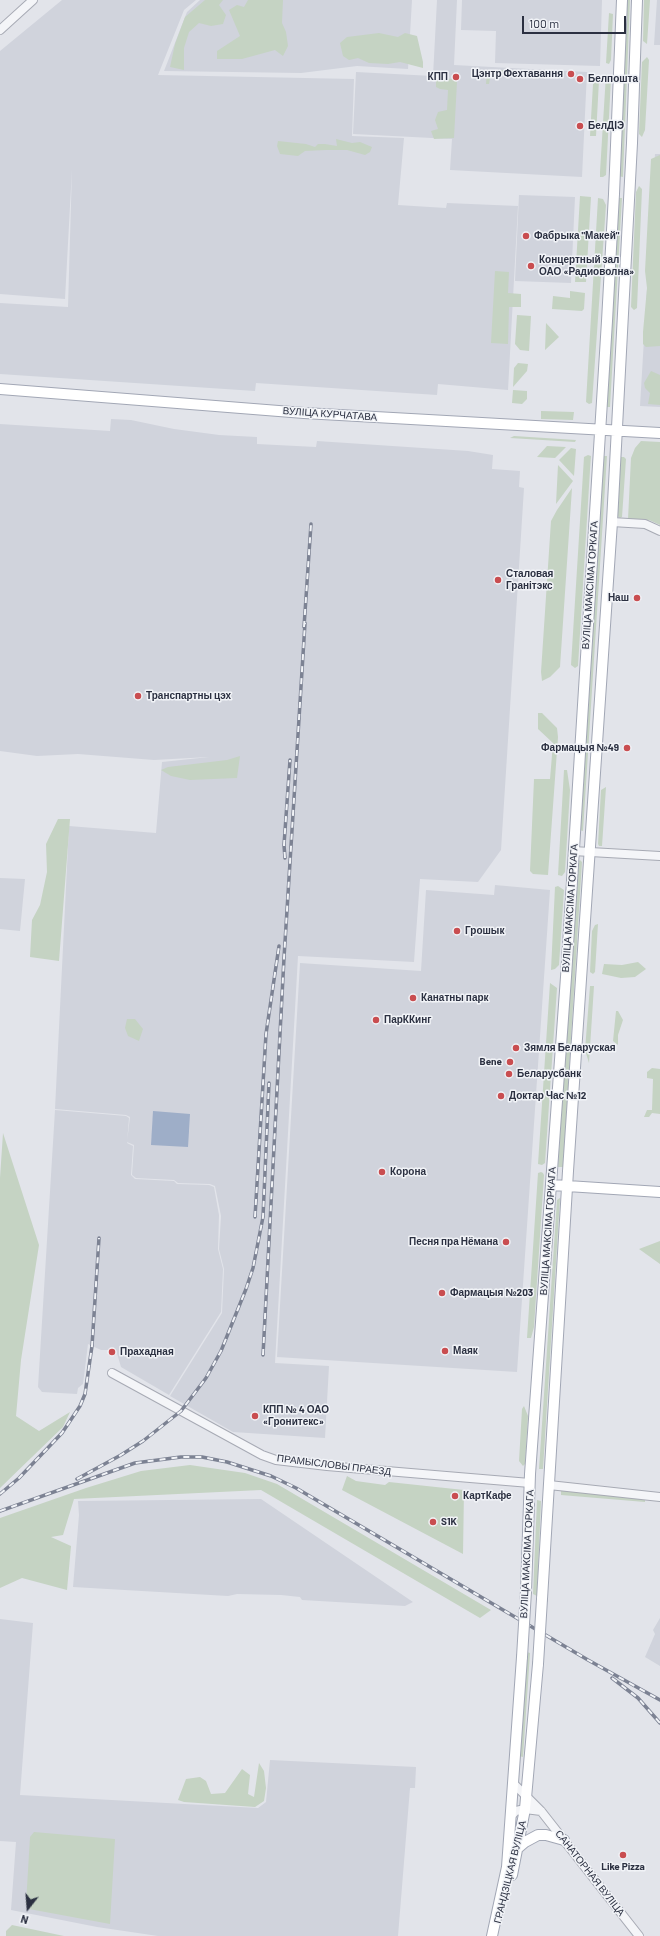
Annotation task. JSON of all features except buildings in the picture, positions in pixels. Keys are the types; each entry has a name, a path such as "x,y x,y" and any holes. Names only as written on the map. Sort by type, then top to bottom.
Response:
{"main road":[{"name":"ВУЛІЦА МАКСІМА ГОРКАГА","path":"511,1816 526,1591 530,1483 552,1185 600,430 614,194 622,0"},
{"name":"ВУЛІЦА МАКСІМА ГОРКАГА","path":"525,1809 538,1664 567,1186 612,522 638,0"},
{"path":"614,194 629,195"},
{"name":"ВУЛІЦА КУРЧАТАВА","path":"0,389 304,413 660,433"},
{"path":"552,1185 660,1192"},
{"path":"513,1783 527,1790"},
{"name":"ГРАНДЗІЦКАЯ ВУЛІЦА","path":"493,1936 502,1916 518,1848 525,1809"},
{"name":"ГРАНДЗІЦКАЯ ВУЛІЦА","path":"493,1936 507,1868 511,1816"},
{"path":"518,1848 525,1842 538,1835 546,1834 564,1840"}],"street":[{"path":"0,30 33,0"},
{"path":"612,522 646,524 660,531"},
{"path":"573,851 660,856"},
{"name":"ПРАМЫСЛОВЫ ПРАЕЗД","path":"112,1373 262,1455 276,1460 334,1467 530,1483"},
{"path":"549,1485 660,1496"},
{"name":"САНАТОРНАЯ ВУЛІЦА","path":"527,1790 541,1811 639,1936"},
{"path":"511,1816 516,1811 525,1809 541,1811"}],"shaded area":[{"path":"62,0 196,0 184,10 158,75 354,79 352,136 404,138 398,205 446,208 447,203 518,206 508,390 438,384 437,395 256,383 255,391 0,374 0,303 68,307 72,169 65,299 0,294 0,51"},
{"path":"200,0 412,0 408,69 357,66 301,73 164,71 187,12"},
{"path":"437,0 457,0 454,65 587,72 582,177 450,170 452,139 353,134 356,72 433,76"},
{"path":"462,0 602,0 600,66 495,63 496,31 461,30"},
{"path":"657,0 660,0 660,45 654,45"},
{"path":"655,154 660,154 660,407 640,406"},
{"path":"519,195 575,197 571,283 515,281"},
{"path":"111,419 131,420 174,429 219,435 257,437 257,444 316,447 317,441 468,451 493,455 492,469 520,471 519,487 524,488 501,850 478,882 420,879 414,962 298,956 275,1363 329,1366 325,1438 233,1432 170,1396 222,1313 224,1269 219,1249 221,1216 215,1186 210,1184 178,1183 174,1180 136,1178 132,1175 134,1145 127,1142 130,1117 126,1115 55,1109 69,826 156,833 162,762 209,757 154,760 78,754 37,756 0,751 0,424 110,431"},
{"path":"0,878 25,879 20,931 0,929"},
{"name":"Корона","path":"495,885 550,890 517,1372 277,1357 300,963 421,971 426,890 494,895"},
{"path":"55,1110 126,1116 129,1118 127,1143 133,1146 131,1175 135,1179 174,1181 177,1184 209,1185 214,1187 219,1215 218,1249 223,1269 221,1312 169,1395 121,1367 116,1350 101,1350 88,1344 83,1384 78,1388 77,1394 42,1392 38,1387"},
{"path":"261,1499 413,1602 405,1606 302,1600 300,1597 281,1595 237,1594 228,1596 73,1587 79,1515 78,1501"},
{"path":"660,1618 660,1666 645,1657 655,1634 653,1630"},
{"path":"0,1619 33,1623 20,1795 258,1808 266,1802 270,1760 416,1767 415,1788 410,1788 398,1936 158,1936 97,1927 11,1910 16,1842 0,1841"}],"green space":[{"path":"205,0 223,0 219,5 226,15 223,24 211,26 199,23 189,32 184,48 184,70 170,67 175,44 185,17"},
{"path":"248,0 283,0 282,23 286,32 288,46 283,56 275,50 242,59 217,59 217,51 240,36 229,10 237,5 244,7"},
{"path":"625,0 630,0 623,177 618,176"},
{"path":"644,0 650,0 647,44 643,41"},
{"path":"609,13 613,14 611,60 609,64 606,63"},
{"path":"379,33 398,37 405,33 417,36 423,68 400,62 388,64 369,63 358,58 349,60 343,56 340,43 347,37"},
{"path":"647,57 649,60 645,130 642,137 639,134 642,62"},
{"path":"487,70 553,71 553,74 491,73 489,84 486,84"},
{"path":"606,74 611,78 606,175 600,177 600,172"},
{"path":"442,78 451,79 457,82 454,138 434,139 431,131 438,129 435,120 438,112 447,110 448,90 436,87 436,80"},
{"path":"599,80 596,136 590,136 593,84"},
{"path":"336,139 352,143 360,142 372,147 370,152 365,155 347,150 326,150 305,151 298,156 280,154 277,146 278,141 306,144 315,147 318,144 337,146"},
{"path":"660,155 660,346 646,347 643,344 643,332 647,288 645,271 651,159"},
{"path":"639,186 642,189 637,308 634,310 631,307 636,192"},
{"path":"580,196 591,197 586,282 575,282"},
{"path":"598,198 603,199 606,205 592,403 589,404 586,402"},
{"path":"618,198 622,198 610,407 605,407"},
{"path":"495,271 509,272 508,293 521,294 521,307 509,307 508,344 491,343"},
{"path":"570,291 585,293 584,309 582,311 552,309 553,296 570,298"},
{"path":"517,315 531,316 529,351 520,350 515,344"},
{"path":"546,323 559,337 545,350"},
{"path":"518,363 528,364 527,371 513,387 514,368"},
{"path":"651,371 660,375 660,405 648,404 650,393 645,388 644,383"},
{"path":"513,390 527,391 527,399 522,404 512,403"},
{"path":"541,411 574,412 573,420 541,419"},
{"path":"514,436 576,440 575,442 510,438"},
{"path":"641,441 660,442 660,525 649,520 628,519 631,458 635,448"},
{"path":"547,446 566,447 555,458 537,457"},
{"path":"571,448 576,449 574,476 559,460"},
{"path":"588,455 591,456 578,666 575,668 571,665 584,457"},
{"path":"602,456 607,456 583,831 579,830"},
{"path":"621,457 626,459 622,517 620,518 616,515"},
{"path":"558,465 573,481 556,504"},
{"path":"572,488 560,667 550,677 542,681 541,672 551,521"},
{"path":"538,713 542,713 557,728 558,737 548,875 533,874 530,871 534,779 550,779 553,743 538,729"},
{"path":"240,756 237,778 190,780 171,776 161,770 168,767 227,760"},
{"path":"564,770 567,770 570,790 565,872 562,876 558,875"},
{"path":"606,787 602,846 599,846 601,790"},
{"path":"58,819 70,819 59,961 30,957 32,920 40,905 47,872 46,844"},
{"path":"580,860 582,862 563,1167 558,1167 578,862"},
{"path":"558,886 564,890 559,965 555,969 551,970 555,887"},
{"path":"598,924 595,972 593,974 590,972 592,931 595,925"},
{"path":"638,962 646,969 635,977 621,978 602,974 604,964 622,965"},
{"path":"550,983 557,988 545,1163 542,1165 538,1164"},
{"path":"590,986 594,986 589,1063 585,1050"},
{"path":"616,1011 618,1011 623,1020 618,1035 618,1045 613,1041"},
{"path":"127,1019 135,1019 143,1029 139,1041 128,1036 125,1028"},
{"path":"652,1068 660,1069 660,1114 652,1113 649,1117 644,1117 647,1110 652,1110 653,1079 647,1078 647,1072"},
{"path":"3,1133 39,1245 21,1360 16,1416 39,1431 70,1412 63,1427 0,1488 0,1178"},
{"path":"541,1172 544,1175 534,1327 531,1338 527,1338 538,1173"},
{"path":"560,1198 543,1469 539,1469 557,1200"},
{"path":"660,1241 660,1264 639,1249"},
{"path":"524,1406 528,1416 525,1464 523,1466 519,1461 522,1409"},
{"path":"190,1465 245,1473 277,1484 491,1610 480,1618 261,1490 74,1499 63,1535 51,1537 71,1546 67,1590 22,1578 0,1588 0,1518 86,1488 141,1471"},
{"name":"S1K","path":"347,1476 356,1481 385,1485 389,1482 464,1490 463,1554 342,1490"},
{"path":"561,1490 645,1498 645,1502 561,1495"},
{"path":"537,1500 541,1501 537,1596 533,1594"},
{"path":"527,1652 530,1653 523,1757 519,1756"},
{"path":"259,1763 264,1771 266,1788 264,1801 255,1807 184,1802 178,1800 186,1779 200,1777 206,1781 211,1794 225,1793 242,1769 250,1775 248,1794 254,1797"},
{"path":"34,1832 115,1839 110,1924 29,1909 26,1904 30,1837"},
{"path":"12,1925 64,1936 6,1936 6,1931"}],"water":[{"path":"153,1111 190,1114 188,1147 151,1145"}],"railway":[{"path":"304,627 311,524"},
{"path":"263,1355 284,958 305,623"},
{"path":"285,858 284,845 290,760"},
{"path":"255,1217 266,1034 279,946"},
{"path":"77,1479 143,1441 181,1411 206,1378 221,1351 253,1268 263,1217 269,1083"},
{"path":"0,1494 19,1478 62,1433 80,1406 85,1394 92,1346 99,1238"},
{"path":"0,1511 135,1463 181,1457 202,1457 227,1462 271,1476 296,1488 588,1660 660,1700"},
{"path":"612,1678 638,1698 660,1723"}],"place":[{"name":"Цэнтр Фехтавання","path":"571,74"},
{"name":"КПП","path":"456,77"},
{"name":"Белпошта","path":"580,79"},
{"name":"БелДІЭ","path":"580,126"},
{"name":"Фабрыка \"Макей\"","path":"526,236"},
{"name":"Концертный зал ОАО «Радиоволна»","path":"531,266"},
{"name":"Сталовая Гранітэкс","path":"498,580"},
{"name":"Наш","path":"637,598"},
{"name":"Транспартны цэх","path":"138,696"},
{"name":"Фармацыя №49","path":"627,748"},
{"name":"Грошык","path":"457,931"},
{"name":"Канатны парк","path":"413,998"},
{"name":"ПарККинг","path":"376,1020"},
{"name":"Зямля Беларуская","path":"516,1048"},
{"name":"Bene","path":"510,1062"},
{"name":"Беларусбанк","path":"509,1074"},
{"name":"Доктар Час №12","path":"501,1096"},
{"name":"Корона","path":"382,1172"},
{"name":"Песня пра Нёмана","path":"506,1242"},
{"name":"Фармацыя №203","path":"442,1293"},
{"name":"Маяк","path":"445,1351"},
{"name":"Прахадная","path":"112,1352"},
{"name":"КПП № 4 ОАО «Гронитекс»","path":"255,1416"},
{"name":"КартКафе","path":"455,1496"},
{"name":"S1K","path":"433,1522"},
{"name":"Like Pizza","path":"623,1855"}]}
